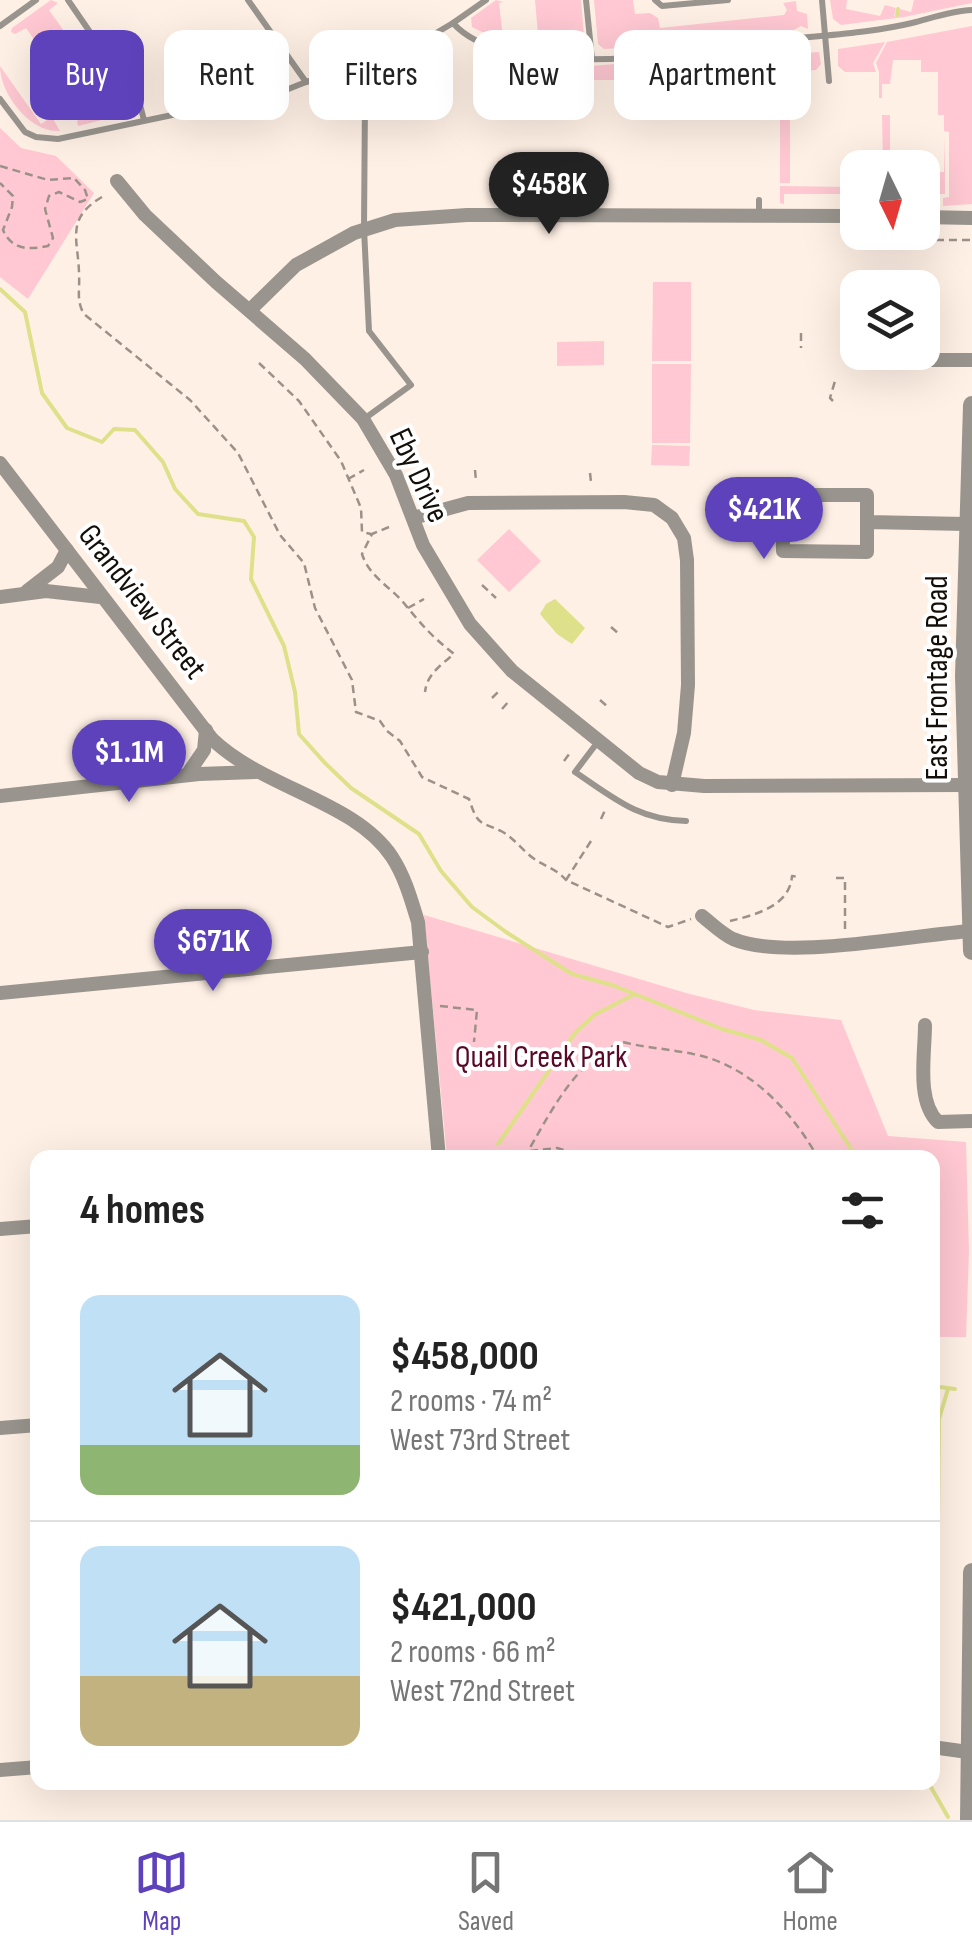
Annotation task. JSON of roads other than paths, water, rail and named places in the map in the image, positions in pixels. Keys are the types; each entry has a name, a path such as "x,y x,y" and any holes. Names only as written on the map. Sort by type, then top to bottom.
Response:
{"street":[{"name":"Eby Drive","path":"117,181 146,215 305,359 363,420 396,475 423,546 470,624 512,670 639,773 672,784 966,785"},
{"path":"250,310 296,265 364,229 395,220 755,208 840,215"},
{"path":"940,217 972,218"},
{"path":"940,360 972,360"},
{"name":"East Frontage Road","path":"972,405 966,524 966,785 972,950"},
{"name":"Grandview Street","path":"0,463 100,598 128,627 226,753 256,772 336,810 380,842 408,885 418,922 445,1150"},
{"path":"782,494 867,495 867,522 867,552 783,551 782,494"},
{"path":"413,518 468,503 584,502 654,505 672,518 684,538 687,560 688,666 684,733 672,784"},
{"path":"867,522 966,524"},
{"path":"23,594 58,566 67,550"},
{"path":"0,598 46,591 100,598"},
{"path":"187,775 204,750 206,730"},
{"path":"0,796 187,775 256,772"},
{"path":"708,921 731,938 812,947 971,931"},
{"path":"0,993 422,952"},
{"path":"926,1025 929,1114 938,1122 972,1122"},
{"path":"0,1229 30,1227"},
{"path":"0,1428 30,1426"},
{"path":"969,1820 972,1572"},
{"path":"940,1748 968,1752"},
{"path":"0,1770 30,1768"}],"lane":[{"path":"0,26 36,0"},
{"path":"68,0 88,30"},
{"path":"248,0 306,82"},
{"path":"0,100 25,132 48,140 238,106 398,55 486,0"},
{"path":"586,0 589,30"},
{"path":"655,0 662,6 728,0"},
{"path":"822,0 830,81"},
{"path":"811,37 972,10"},
{"path":"453,24 473,38"},
{"path":"363,420 411,385 369,330 365,120"},
{"path":"598,742 574,772 639,815 686,821"}],"waterway":[{"path":"897,15 898,9"},
{"path":"0,289 25,312 42,393 67,428 102,442 114,429 135,430 163,462 175,489 198,514 244,521 254,537 251,579 284,646 295,692 299,734 325,763 351,788 419,834 441,871 472,907 572,974 761,1040 792,1058 852,1150"},
{"path":"498,1144 575,1033 594,1015 633,995"},
{"path":"940,1387 955,1389"},
{"path":"940,1416 948,1389"},
{"path":"933,1790 948,1817"}],"park label":[{"name":"Quail Creek Park","path":"541,1056"}]}
